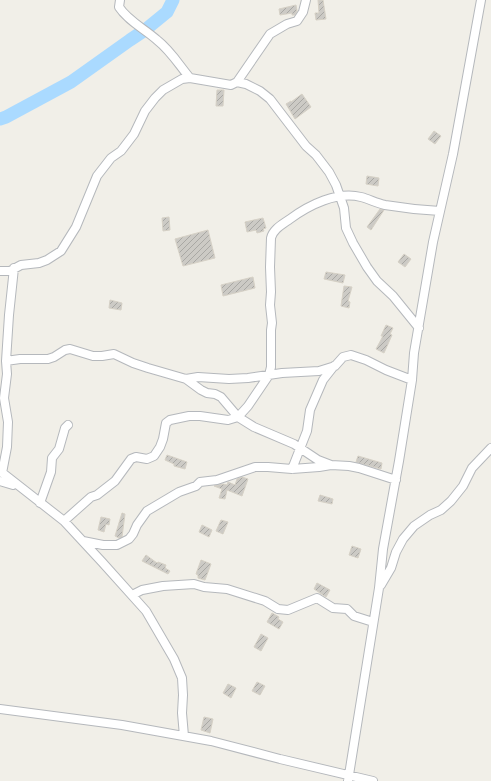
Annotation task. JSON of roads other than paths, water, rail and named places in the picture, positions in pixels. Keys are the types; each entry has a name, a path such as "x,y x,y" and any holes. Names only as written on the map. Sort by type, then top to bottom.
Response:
{"street":[{"path":"0,271 10,271 21,265 39,263 61,251 76,227 97,176 111,158 120,151 134,134 145,111 163,90 182,79 190,78 231,85 237,82 270,34 287,24 297,21 303,12 306,0"},
{"path":"348,778 379,588 383,549 412,380 414,353 433,242 452,161 481,0"},
{"path":"118,2 126,16 158,40 175,57 190,78"},
{"path":"237,82 246,84 260,91 270,99 306,146 316,155 329,172 341,197 344,208 346,228 353,243 377,281 393,296 419,328"},
{"path":"64,521 90,497 97,495 115,481 131,459 136,457 148,459 154,456 163,439 166,423 170,420 190,416 200,416 228,420 238,417 248,406 269,375 271,367 272,323 270,305 270,267 272,233 294,216 314,204 329,198 360,197 374,203 395,207 440,212"},
{"path":"14,268 9,315 6,360 7,374 4,398 8,422 7,447 1,472 64,521 146,611 179,669 183,686 182,713 184,736"},
{"path":"6,360 54,357 65,350 70,349 93,356 114,354 148,368 186,379 201,390 221,397 238,417 254,427 294,444 318,460 331,465 359,468 396,480"},
{"path":"292,469 307,431 310,410 323,380 343,357 351,355 366,360 412,380"},
{"path":"186,379 198,377 229,378 319,371 334,366"},
{"path":"40,503 48,481 52,458 59,449 68,425"},
{"path":"379,588 390,568 403,538 414,526 430,515 441,510 451,501 463,486 472,468 491,448"},
{"path":"83,541 103,545 117,545 123,542 133,534 137,525 147,511 179,492 196,486 200,482 217,480 255,467 292,469 331,465"},
{"path":"0,481 18,486"},
{"path":"132,595 142,590 163,586 194,584 232,590 265,601 278,609 288,610 317,598 333,608 347,609 354,616 373,622"},
{"path":"0,709 122,725 211,741 348,778 373,781"}],"waterway":[{"path":"0,119 71,82 145,30 167,12 173,0"}]}
